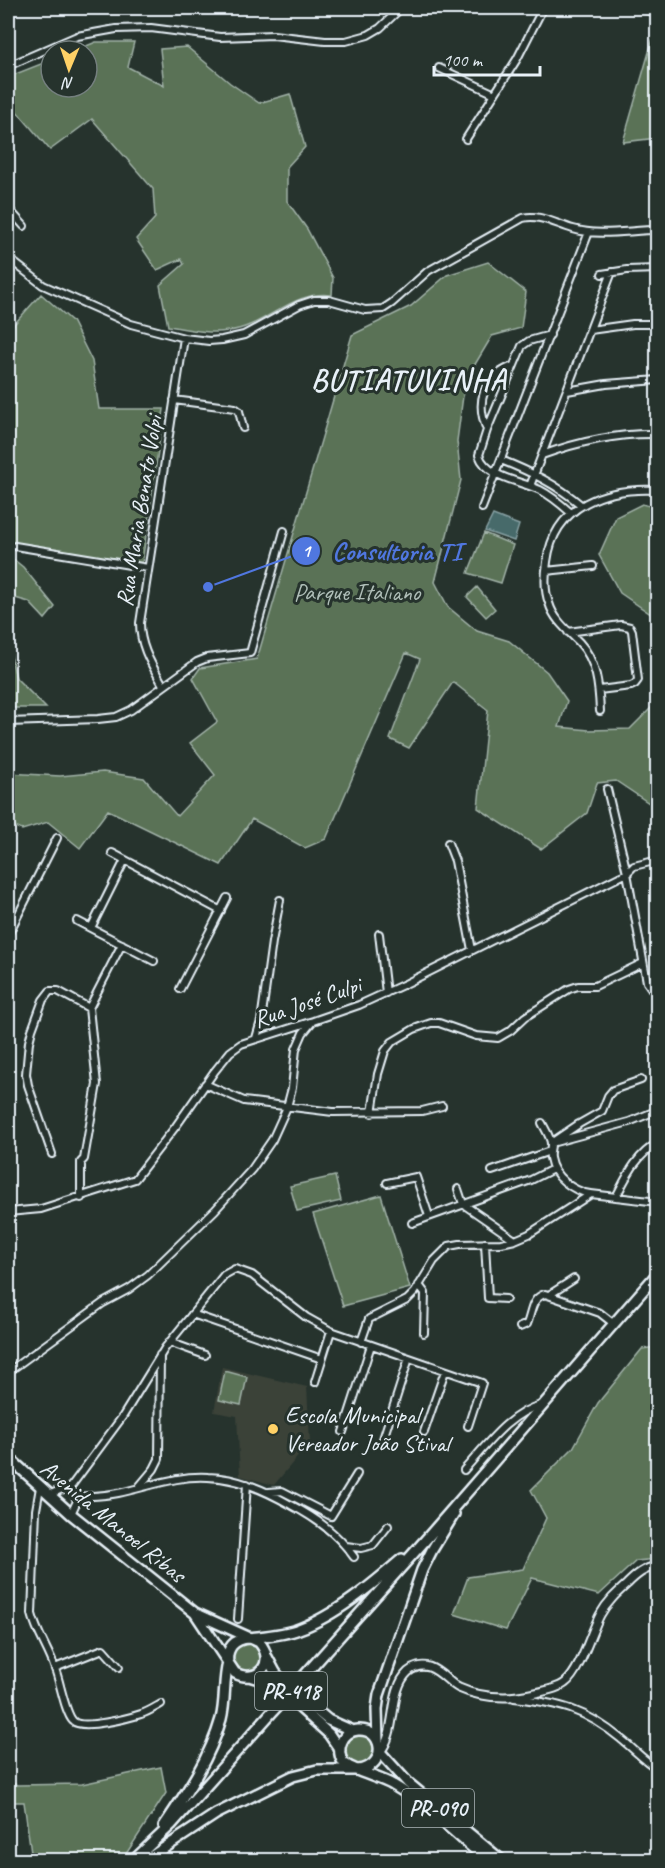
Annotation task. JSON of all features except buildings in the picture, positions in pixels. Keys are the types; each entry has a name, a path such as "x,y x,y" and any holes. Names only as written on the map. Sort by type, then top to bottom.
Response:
{"main road":[{"name":"PR-418","path":"134,1860 151,1846 429,1536 657,1273"},
{"name":"Avenida Manoel Ribas","path":"8,1457 71,1515 195,1613 249,1638"},
{"path":"146,1860 216,1814 286,1779 317,1770 359,1770 375,1763 379,1747 377,1709 380,1695 417,1581 432,1550 471,1488"},
{"path":"151,1846 195,1779 214,1738 223,1710 228,1650 232,1645 243,1638 298,1629 321,1618 371,1585 429,1536"},
{"name":"Avenida Manoel Ribas","path":"195,1613 228,1663"},
{"path":"249,1638 260,1642 266,1651 279,1684"},
{"path":"252,1677 263,1669 267,1657"},
{"path":"228,1663 235,1673 279,1684 321,1720 340,1750 343,1762 359,1770"},
{"path":"321,1720 352,1731 370,1733 379,1747"},
{"path":"340,1750 343,1739 352,1731"},
{"name":"PR-090","path":"379,1747 408,1783 501,1860"},
{"name":"PR-090","path":"359,1770 400,1789 487,1860"}],"street":[{"path":"8,66 78,36 116,29 151,28 219,37 273,35 346,41 368,35 380,28 401,8"},
{"path":"466,139 517,58 543,8"},
{"path":"639,8 657,14"},
{"path":"439,68 495,94"},
{"path":"8,208 24,226"},
{"path":"8,258 43,285 117,319 184,338 209,341 234,338 254,330 299,305 314,300 329,300 365,310 383,309 428,271 523,218 538,218 589,232 609,234 657,230"},
{"path":"483,508 589,232"},
{"path":"602,273 657,269"},
{"path":"530,486 612,272"},
{"path":"590,330 633,324 657,324"},
{"path":"550,335 526,342 519,351 479,455 484,465 496,474 553,497 571,513"},
{"name":"Rua Maria Benato Volpi","path":"163,686 144,649 140,633 140,614 184,338"},
{"path":"487,430 481,406 486,388 496,374 513,366"},
{"path":"567,391 606,384 657,380"},
{"path":"174,400 235,408 239,411 243,428"},
{"path":"542,455 594,439 621,435 657,434"},
{"path":"501,460 559,487 581,505"},
{"path":"600,711 596,674 589,656 557,620 548,602 546,571 548,556 563,522 581,505 610,494 657,490"},
{"path":"8,722 116,717 131,710 202,659 250,653 284,531"},
{"path":"15,546 147,568"},
{"path":"546,571 593,566"},
{"path":"568,632 621,625 630,627 638,680 631,686 599,690"},
{"path":"607,789 627,873 647,982 652,989 657,990"},
{"path":"8,935 57,838"},
{"path":"448,843 455,861 472,950"},
{"path":"112,853 221,911"},
{"path":"91,928 125,860"},
{"name":"Rua José Culpi","path":"8,1212 35,1210 83,1197 130,1182 140,1175 205,1084 230,1052 241,1044 350,1009 627,873 634,866 657,860"},
{"path":"180,989 227,898"},
{"path":"256,1038 261,1021 280,900"},
{"path":"77,921 154,961"},
{"path":"379,934 386,993"},
{"path":"83,1197 80,1170 97,1084 88,1008 122,944"},
{"path":"372,1113 378,1074 385,1052 399,1037 431,1023 439,1023 476,1036 498,1038 510,1031 525,1017 569,989 579,986 595,986 643,963"},
{"path":"52,1154 26,1079 32,1030 43,1000 52,990 88,1008"},
{"path":"8,1372 103,1303 129,1289 148,1275 215,1210 262,1157 287,1107 292,1088 296,1049 303,1033 312,1022"},
{"path":"550,1147 579,1124 602,1111 608,1096 614,1090 641,1080"},
{"path":"205,1084 244,1101 345,1113 422,1112 442,1106"},
{"path":"492,1171 550,1147 628,1122 657,1110"},
{"path":"542,1123 550,1147 553,1169 566,1183 591,1194 657,1202"},
{"path":"616,1197 638,1159 657,1143"},
{"path":"412,1223 531,1180 553,1169"},
{"path":"387,1183 416,1177 429,1216"},
{"path":"458,1189 463,1204 515,1240"},
{"path":"361,1342 369,1319 407,1300 434,1261 449,1246 515,1240 537,1229 591,1194"},
{"path":"485,1243 488,1298 506,1299"},
{"path":"49,1495 57,1490 69,1489 123,1416 160,1355 224,1275 235,1269 252,1275 306,1317 331,1331 482,1383 468,1425"},
{"path":"549,1295 574,1279"},
{"path":"419,1285 425,1293 424,1333"},
{"path":"520,1327 528,1321 534,1302 539,1296 549,1295 600,1312 614,1324"},
{"path":"192,1314 322,1359"},
{"path":"315,1382 331,1331"},
{"path":"170,1342 205,1355"},
{"path":"343,1432 371,1345"},
{"path":"138,1488 159,1459 160,1355"},
{"path":"383,1439 409,1358"},
{"path":"424,1432 445,1371"},
{"path":"464,1470 490,1441 521,1413 545,1404"},
{"path":"268,1493 282,1491 331,1516 357,1474"},
{"path":"69,1489 77,1497 110,1495 170,1480 196,1477 221,1478 248,1484 314,1518 331,1531 354,1557"},
{"path":"238,1620 248,1484"},
{"path":"40,1487 36,1510 32,1614 55,1668 69,1714 79,1725 89,1725 140,1714 161,1704"},
{"path":"71,1515 77,1497"},
{"path":"345,1546 361,1548 373,1545 388,1526"},
{"path":"504,1697 547,1691 566,1683 574,1673 597,1621 610,1600 635,1575 657,1566"},
{"path":"55,1668 103,1649 119,1667"},
{"path":"379,1747 390,1729 403,1680 408,1672 419,1666 434,1670 466,1691 555,1704 583,1713 612,1732 657,1769"}],"shaded area":[{"name":"Escola Municipal Vereador João Stival","path":"222,1367 307,1387 310,1442 274,1485 240,1476 237,1416 214,1412"}],"green space":[{"path":"655,31 658,31 657,138 623,142"},
{"path":"99,42 134,42 128,67 164,86 160,49 187,47 230,83 259,103 290,94 305,147 287,167 287,201 307,229 333,278 332,295 304,298 255,323 228,331 206,332 168,326 160,285 184,264 181,259 157,270 136,239 155,218 153,189 92,119 50,150 8,101 8,77 39,65 39,99 99,99"},
{"name":"Parque Italiano","path":"488,262 526,292 521,328 492,336 465,381 457,441 461,480 435,582 448,607 477,631 509,641 547,672 567,701 559,727 589,730 630,729 657,702 658,783 655,807 616,781 597,783 587,813 541,849 478,808 488,710 453,682 409,748 390,739 420,659 406,653 326,839 305,848 252,819 221,865 108,810 80,848 48,822 22,830 8,824 8,773 60,776 103,772 144,778 177,816 215,775 190,743 217,722 193,678 200,668 257,659 352,335 411,306 447,275"},
{"path":"41,294 72,321 92,361 99,409 164,409 142,563 8,542 8,331"},
{"path":"642,504 657,508 657,625 652,615 620,593 599,555 616,517"},
{"path":"484,533 513,545 501,583 468,573"},
{"path":"8,555 23,567 55,607 45,619 29,602 8,596"},
{"path":"477,587 495,609 486,617 467,597"},
{"path":"8,643 16,678 46,708 8,708"},
{"path":"335,1176 341,1201 297,1211 290,1186"},
{"path":"381,1195 410,1288 343,1306 313,1214"},
{"path":"657,1347 657,1559 636,1561 599,1595 532,1578 506,1630 454,1614 468,1577 523,1569 546,1518 531,1490 573,1448 598,1403 642,1349"},
{"path":"225,1371 247,1377 241,1405 219,1400"},
{"path":"247,1642 257,1646 261,1656 257,1666 247,1670 237,1666 233,1656 237,1646"},
{"path":"359,1734 370,1739 375,1750 370,1761 359,1766 348,1761 343,1750 348,1739"},
{"path":"161,1767 166,1793 126,1854 112,1860 32,1860 24,1802 8,1802 8,1781 17,1785 82,1784"}],"water":[{"path":"493,515 519,525 514,541 485,531"}],"place":[{"name":"Consultoria TI","path":"208,587"},
{"name":"Escola Municipal Vereador João Stival","path":"273,1429"}],"district":[{"name":"BUTIATUVINHA","path":"409,380"}]}
